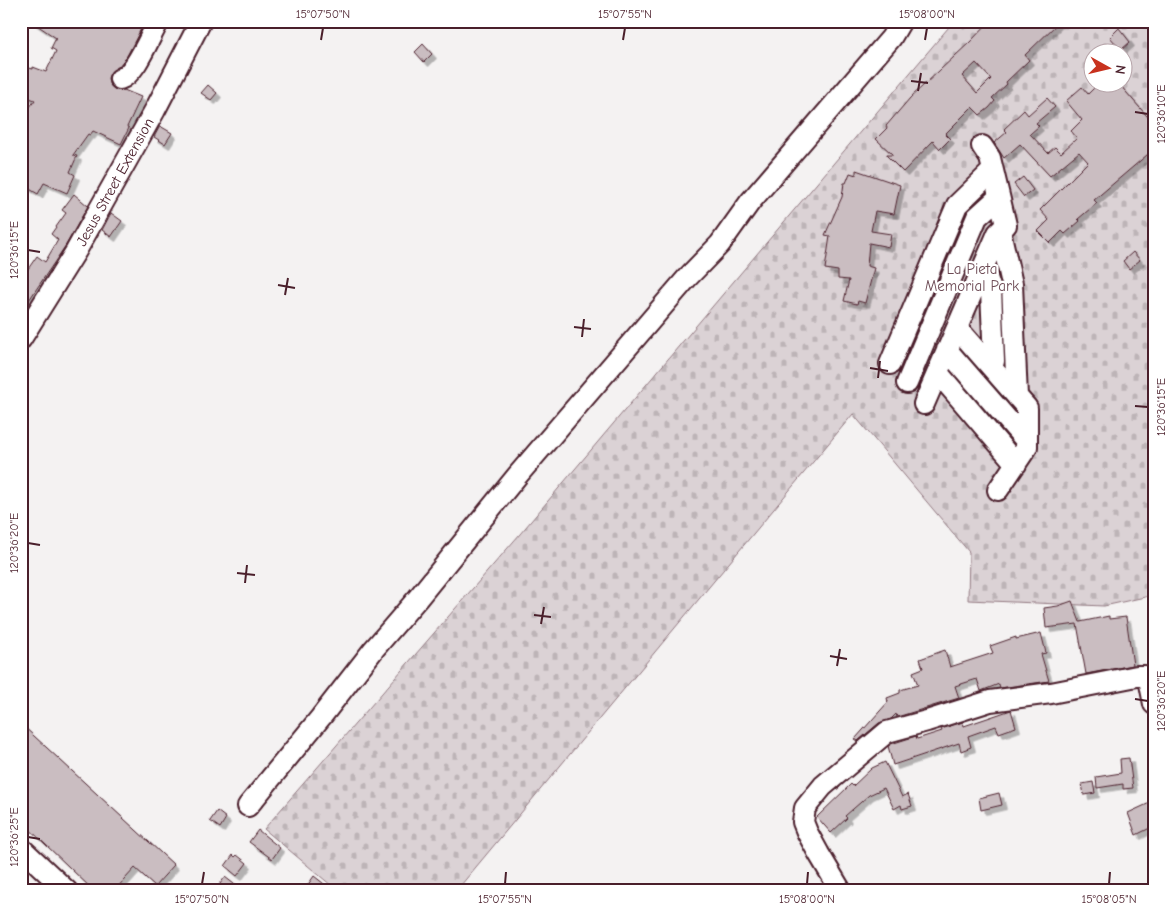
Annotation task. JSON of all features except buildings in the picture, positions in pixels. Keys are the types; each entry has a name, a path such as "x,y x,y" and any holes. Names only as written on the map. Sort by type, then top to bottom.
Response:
{"street":[{"path":"120,79 124,78 135,65 159,21"},
{"path":"248,806 374,649 517,476 687,278 720,244 750,202 891,38 901,21"},
{"name":"Jesus Street Extension","path":"21,339 76,251 155,110 198,22"},
{"path":"924,404 982,270 1000,231 1006,225 990,158 982,146"},
{"path":"890,364 957,204 992,171"},
{"path":"906,383 977,217 999,197"},
{"path":"1000,231 1012,284 1017,396"},
{"path":"982,270 991,290 994,361 992,367"},
{"path":"967,306 970,343"},
{"path":"957,328 1027,408 1027,447 998,490"},
{"path":"947,350 1027,442"},
{"path":"938,373 1016,464"},
{"path":"842,891 807,832 803,822 805,808 823,786 887,732 990,700 1051,693 1138,676 1145,676 1149,679 1154,704"},
{"path":"21,848 67,891"}],"green space":[{"name":"La Pieta Memorial Park","path":"954,21 1154,21 1154,595 1104,606 968,600 969,552 853,414 456,891 338,891 264,829 520,534"}]}
